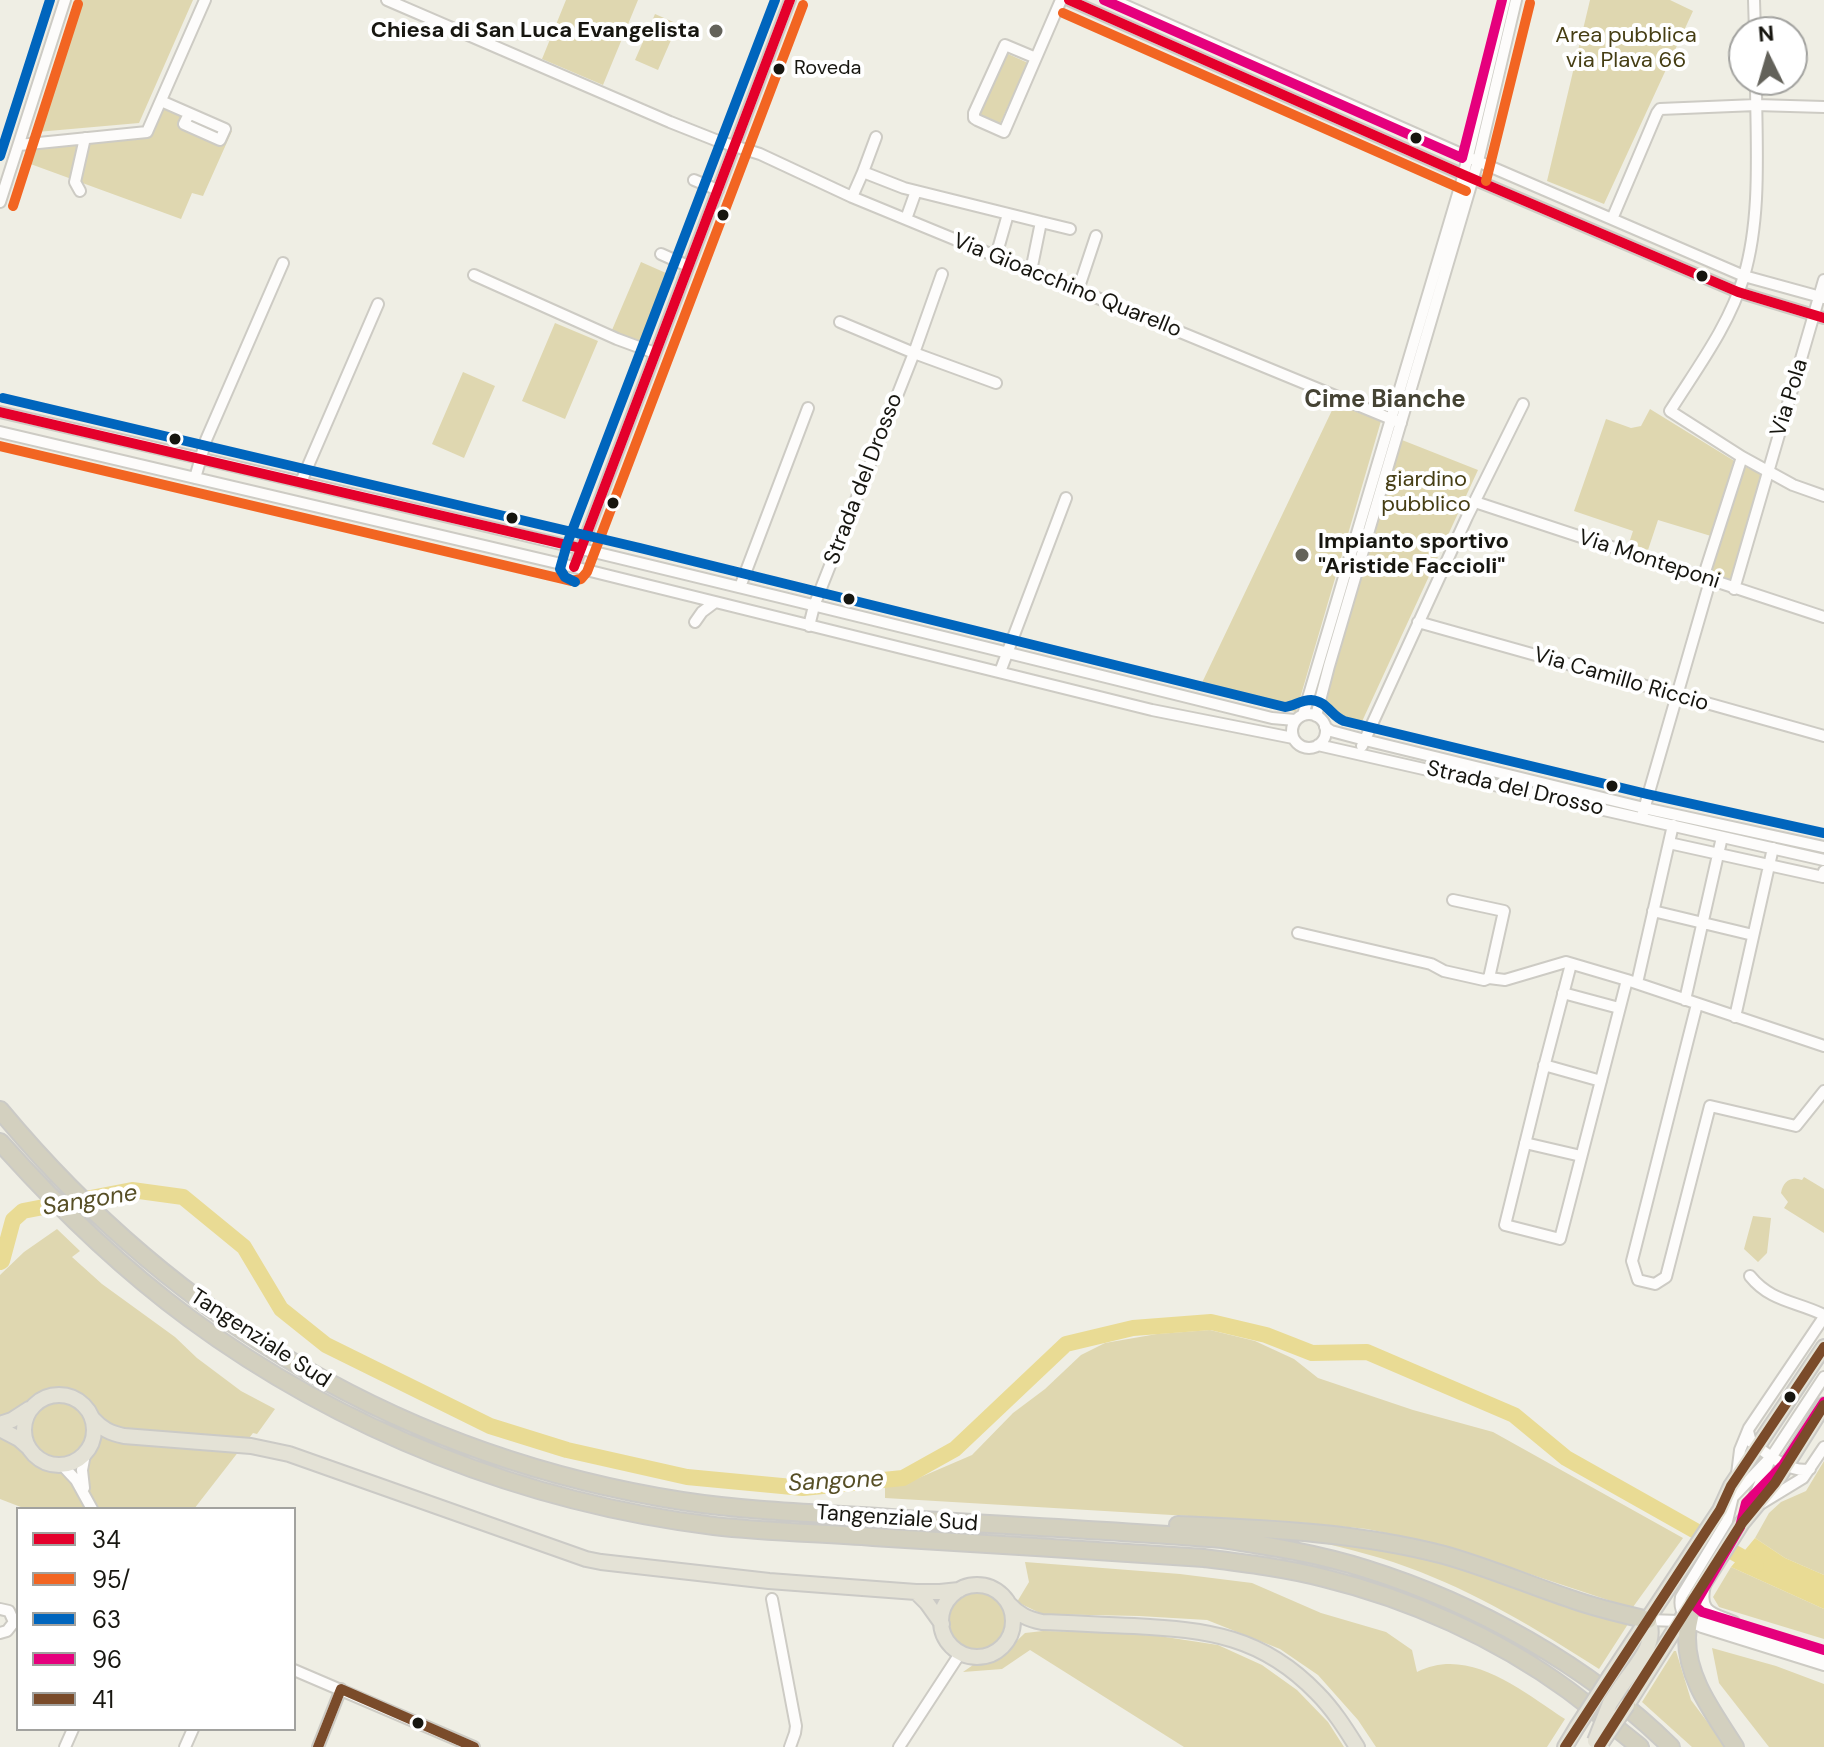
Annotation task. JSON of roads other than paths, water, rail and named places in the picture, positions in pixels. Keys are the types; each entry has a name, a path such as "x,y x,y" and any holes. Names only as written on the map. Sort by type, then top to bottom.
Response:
{"highway":[{"name":"Tangenziale Sud","path":"0,1110 22,1137 131,1246 207,1307 323,1380 391,1415 448,1439 523,1465 598,1485 725,1507 1198,1537 1258,1544 1330,1559 1403,1582 1486,1618 1536,1645 1605,1692 1671,1747"},
{"name":"Tangenziale Sud","path":"0,1142 105,1250 189,1319 288,1383 349,1416 454,1462 597,1505 715,1526 1204,1558 1324,1578 1391,1598 1492,1644 1567,1689 1640,1747"},
{"path":"1060,1529 1142,1524 1249,1527 1353,1536 1446,1556 1574,1600 1648,1620"},
{"path":"1694,1601 1687,1644 1693,1675 1735,1747"}],"main road":[{"path":"1597,1745 1648,1620 1711,1549 1729,1520 1736,1479 1824,1347"},
{"path":"124,1436 63,1466 42,1462 19,1439 0,1426 48,1396 66,1395 83,1403 102,1428 124,1436 251,1446 289,1454 586,1559 769,1581 916,1592 959,1590 980,1585 1001,1593 1018,1614 1042,1622 1193,1630 1224,1636 1276,1659 1305,1681 1326,1703 1357,1747"},
{"path":"1694,1601 1707,1580 1711,1549 1729,1520 1756,1505 1775,1483 1824,1405"},
{"path":"28,1447 25,1422 32,1407"},
{"path":"87,1452 95,1431 93,1419"},
{"path":"942,1624 945,1605 959,1590"},
{"path":"916,1592 942,1624 948,1641 961,1652 972,1656 993,1653 1003,1646 1013,1621 1009,1604"},
{"path":"1009,1637 1023,1628 1042,1622"},
{"path":"1565,1747 1577,1727 1669,1639 1692,1624"}],"street":[{"path":"0,202 65,0"},
{"path":"19,145 147,132 205,0"},
{"name":"Via Gioacchino Quarello","path":"387,0 574,82 699,134 760,154 852,197 1396,421"},
{"path":"574,567 790,0"},
{"path":"1036,58 1005,45 974,118 1004,132 1036,58 1061,0"},
{"path":"1069,0 1738,292 1819,317"},
{"path":"1113,0 1744,276 1822,297"},
{"path":"1473,159 1505,0"},
{"path":"1316,716 1516,0"},
{"path":"1172,45 1179,29"},
{"path":"1188,53 1195,36"},
{"path":"1756,96 1756,189 1744,276 1722,328 1670,411 1742,457 1793,485 1824,496"},
{"path":"161,101 189,114"},
{"path":"1612,219 1660,109 1756,105 1824,107"},
{"path":"852,197 876,137"},
{"path":"80,191 75,182 85,138"},
{"path":"863,172 916,191 1070,229"},
{"path":"694,180 718,190"},
{"path":"906,219 916,191"},
{"path":"1586,227 1592,211"},
{"path":"996,256 1008,214"},
{"path":"1031,271 1041,222"},
{"path":"1078,290 1096,236"},
{"path":"661,254 688,266"},
{"path":"195,478 206,440 283,263"},
{"name":"Strada del Drosso","path":"809,626 942,274"},
{"path":"474,275 655,353"},
{"name":"Via Pola","path":"1734,589 1768,471 1819,317 1824,280"},
{"path":"301,482 378,304"},
{"path":"840,322 996,383"},
{"path":"1358,753 1523,404"},
{"path":"740,587 808,408"},
{"path":"0,412 580,548 1272,718 1316,716"},
{"path":"1316,716 1325,727 1324,737 1312,747 1298,744 1293,738 1292,729 1299,718 1396,421"},
{"path":"0,432 574,567 1152,710 1293,738"},
{"path":"1643,813 1742,457"},
{"path":"1000,672 1066,498"},
{"name":"Via Monteponi","path":"1475,502 1824,617"},
{"path":"440,535 445,516"},
{"path":"515,554 521,534"},
{"path":"688,595 695,622 714,603"},
{"name":"Via Camillo Riccio","path":"1418,622 1824,736"},
{"path":"1081,692 1086,672"},
{"name":"Strada del Drosso","path":"1325,727 1643,813 1673,825 1824,860"},
{"name":"Strada del Drosso","path":"1318,745 1643,813 1824,847"},
{"path":"1571,964 1505,1225 1560,1239 1619,1008 1653,911 1673,825"},
{"path":"1722,837 1702,924 1691,1002 1632,1261 1638,1280 1655,1284 1666,1277 1710,1106 1796,1126 1824,1091"},
{"path":"1669,843 1823,877 1824,871"},
{"path":"1735,1017 1773,848"},
{"path":"1453,900 1504,911 1489,978"},
{"path":"1653,911 1753,935"},
{"path":"1298,933 1431,964 1444,971 1484,980 1505,980 1562,962 1824,1046"},
{"path":"1563,993 1619,1008"},
{"path":"1544,1065 1601,1081"},
{"path":"1525,1143 1581,1156"},
{"path":"1736,1479 1740,1450 1748,1431 1824,1316 1778,1299 1750,1276"},
{"path":"1729,1520 1733,1496 1772,1456 1824,1377"},
{"path":"1748,1431 1748,1438 1786,1465 1797,1470 1810,1469"},
{"path":"1756,1505 1797,1483 1824,1447"},
{"path":"85,1494 82,1470 87,1452"},
{"path":"1729,1520 1764,1477 1772,1456"},
{"path":"63,1466 91,1507"},
{"path":"1711,1549 1681,1597 1680,1605 1692,1624 1824,1665"},
{"path":"1707,1580 1703,1596 1707,1609 1745,1631"},
{"path":"772,1599 796,1726 790,1747"},
{"path":"0,1609 12,1614 15,1624 0,1633"},
{"path":"1648,1620 1692,1624 1710,1622 1824,1656"},
{"path":"899,1747 961,1652"},
{"path":"296,1671 474,1747"},
{"path":"318,1747 341,1689"}],"waterway":[{"name":"Sangone","path":"0,1262 13,1220 23,1211 132,1190 183,1197 244,1247 281,1309 326,1345 490,1426 567,1450 687,1477 803,1488 903,1478 955,1449 1066,1344 1133,1328 1211,1322 1266,1335 1312,1353 1367,1352 1514,1415 1566,1458 1756,1565"}],"place":[{"name":"Chiesa di San Luca Evangelista","path":"716,31"},
{"name":"Roveda","path":"779,69"},
{"name":"Impianto sportivo \"Aristide Faccioli\"","path":"1302,555"}],"district":[{"name":"Cime Bianche","path":"1385,401"}],"park label":[{"name":"Area pubblica via Plava 66","path":"1626,48"},
{"name":"giardino pubblico","path":"1426,492"}]}
